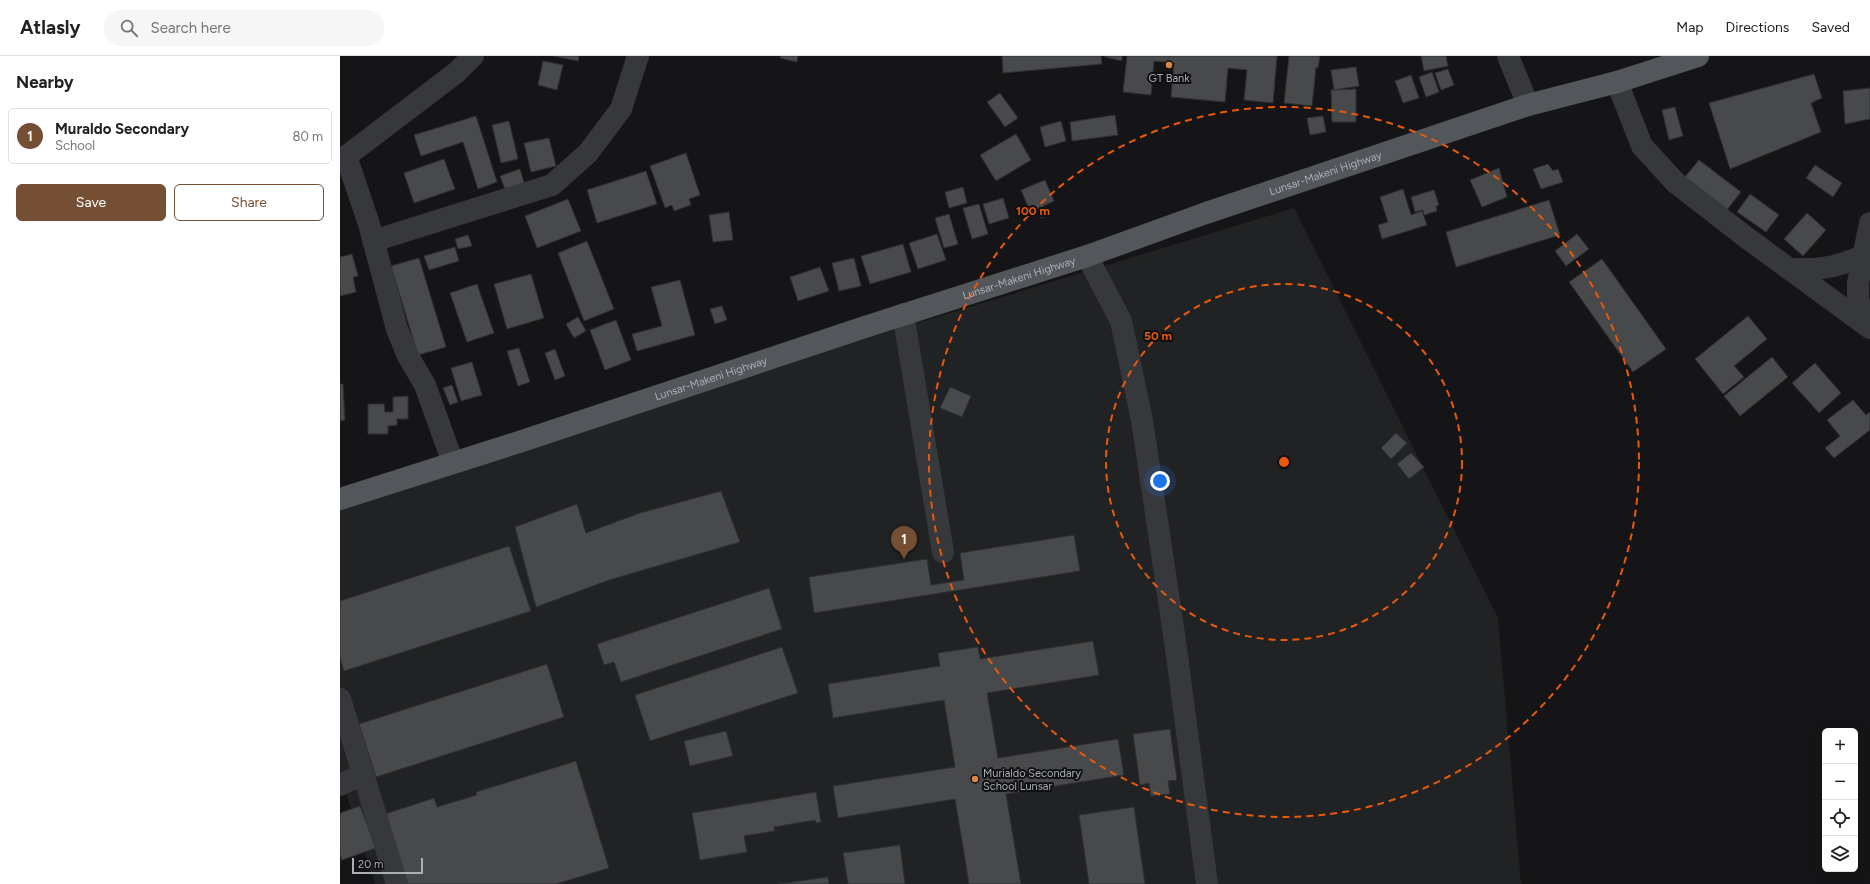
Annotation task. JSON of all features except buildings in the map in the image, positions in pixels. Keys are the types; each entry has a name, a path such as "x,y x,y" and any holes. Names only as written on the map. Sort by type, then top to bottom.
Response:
{"main road":[{"name":"Lunsar-Makeni Highway","path":"340,498 452,463 903,314 1087,256 1206,213 1528,105 1617,82 1698,56"}],"street":[{"path":"452,463 425,385 408,356 397,329 373,241 343,158 457,72 473,56"},
{"path":"373,241 552,185 588,153 621,109 638,56"},
{"path":"1508,56 1528,105"},
{"path":"1617,82 1642,146 1676,183 1867,326"},
{"path":"1867,326 1858,299 1858,283 1862,256 1870,224"},
{"path":"1087,256 1121,321 1142,420 1175,641 1207,884"},
{"path":"1790,269 1817,270 1835,267 1862,256"},
{"path":"903,314 943,552"},
{"path":"340,699 397,884"},
{"path":"340,785 363,774"}],"shaded area":[{"path":"1294,208 1498,618 1521,884 375,884 340,774 340,499"}],"place":[{"name":"GT Bank","path":"1169,65"},
{"name":"Muraldo Secondary","path":"904,559"},
{"name":"Murialdo Secondary School Lunsar","path":"975,779"}]}
